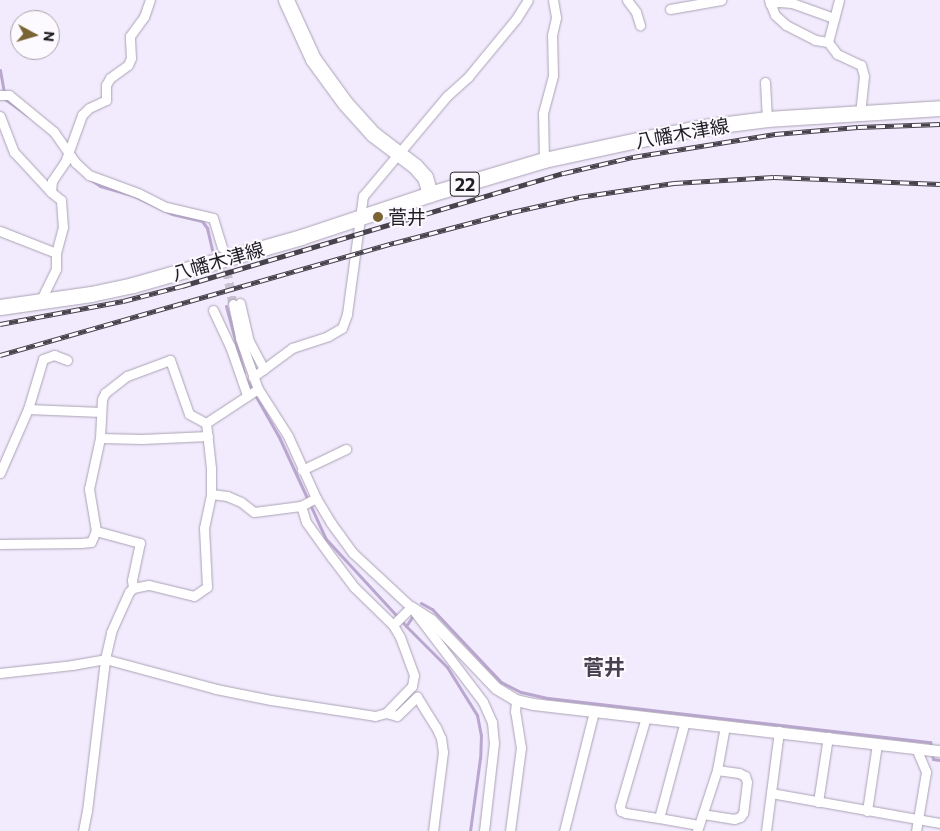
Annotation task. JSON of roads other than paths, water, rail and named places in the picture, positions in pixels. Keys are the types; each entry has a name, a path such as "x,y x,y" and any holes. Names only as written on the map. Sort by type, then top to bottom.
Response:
{"main road":[{"name":"22","path":"286,0 313,59 345,103 373,134 416,166 425,177 430,194"},
{"name":"八幡木津線","path":"0,307 40,302 133,285 301,237 430,194 544,160 704,127 767,120 940,108"}],"street":[{"path":"51,192 52,182 65,162 82,115 89,108 106,100 106,86 110,78 128,64 131,58 130,36 144,17 150,0"},
{"path":"254,377 292,348 328,336 342,328 347,314 363,196 446,96 468,77 516,19 528,0"},
{"path":"544,160 543,113 553,75 552,34 556,17 554,0"},
{"path":"626,0 636,12 640,25"},
{"path":"670,9 721,0"},
{"path":"839,0 828,42 836,54 861,65 864,76 860,113"},
{"path":"828,42 822,42 786,25 775,15 769,2 792,2 834,18"},
{"path":"765,82 767,120"},
{"path":"5,95 54,132 76,163 89,175 138,193 166,207 212,218 222,248"},
{"path":"0,116 14,152 51,192 61,200 63,227 56,253 56,269 40,302"},
{"path":"0,230 56,253"},
{"path":"206,423 252,392 254,377 240,338 237,304 249,340 264,368"},
{"path":"213,310 252,392 288,436 314,499 353,553 408,610 483,702 492,722 493,764 484,831"},
{"path":"0,473 28,408 43,359 54,355 67,360"},
{"path":"0,544 81,544 91,542 96,531 89,489 100,438 101,412 105,393 127,376 170,360 189,414 206,423"},
{"path":"28,408 101,412"},
{"path":"82,831 87,811 105,659 111,632 129,592 133,588 149,585 194,596 207,587 204,528 211,494 206,423"},
{"path":"100,438 142,440 208,436"},
{"path":"302,470 346,449"},
{"path":"211,494 227,496 241,502 254,512 302,506 314,499"},
{"path":"0,673 72,666 105,659 188,683 272,700 374,716 386,712 412,686 414,675 395,623 354,587 306,522 302,506"},
{"path":"96,531 140,543 132,580 133,588"},
{"path":"395,623 408,610"},
{"path":"408,610 431,620 496,688 516,700 594,712 778,731 940,751"},
{"path":"386,712 397,716 417,697 438,733 443,752 433,831"},
{"path":"510,831 521,748 515,712 516,700"},
{"path":"564,831 594,712"},
{"path":"646,717 620,806 621,812 658,818 698,828 717,770 725,726"},
{"path":"658,818 684,721"},
{"path":"766,831 778,731"},
{"path":"818,802 828,738"},
{"path":"867,811 877,744"},
{"path":"916,748 926,772 916,831"},
{"path":"703,814 734,819 740,817 743,813 746,776 739,773 717,770"},
{"path":"771,793 940,823"}],"waterway":[{"path":"0,70 5,99 27,115"},
{"path":"90,179 100,186 134,196 172,214 202,221 207,228 212,250"},
{"path":"226,306 244,373"},
{"path":"246,379 279,437 326,539 406,626 447,667 477,715 481,735 480,758 470,831"},
{"path":"421,603 432,609 501,682 521,692 548,698 930,742 931,747"},
{"path":"406,626 412,617"},
{"path":"932,754 933,759 940,760"}],"tunnel":[{"path":"224,256 233,304"}],"railway":[{"path":"0,324 123,301 182,286 564,173 633,157 775,134 858,127 940,124"},
{"path":"0,355 394,243 512,212 579,197 674,183 774,177 940,184"}],"place":[{"name":"菅井","path":"378,217"}],"district":[{"name":"菅井","path":"604,667"}]}
